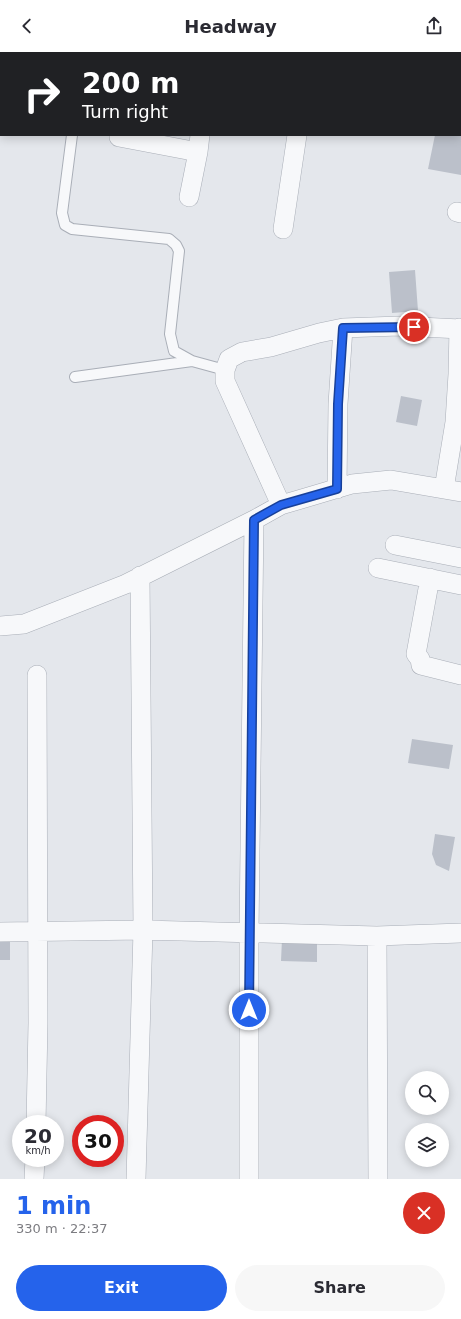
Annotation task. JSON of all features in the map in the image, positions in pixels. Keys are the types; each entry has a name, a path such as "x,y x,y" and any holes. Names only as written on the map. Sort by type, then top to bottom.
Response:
{"street":[{"path":"283,229 297,136"},
{"path":"119,137 199,144 189,197"},
{"path":"0,626 24,624 126,584 281,505 352,484 391,480 452,491 460,328 399,326 343,328 313,334 271,347 242,352 229,359 225,370 225,381 281,505"},
{"path":"337,489 338,404 343,328"},
{"path":"249,1179 249,933 254,520"},
{"path":"395,545 461,558"},
{"path":"378,568 461,585"},
{"path":"136,1179 143,930 140,576"},
{"path":"430,578 416,654 420,659 420,665 461,675"},
{"path":"36,1115 38,1023 37,675"},
{"path":"0,932 143,930 377,936 461,933"},
{"path":"377,936 378,1179"},
{"path":"34,1179 35,1167"}],"lane":[{"path":"72,136 62,213 65,225 72,229 169,239 176,245 178,251 170,334 174,351 192,361 225,370"},
{"path":"75,377 192,361"}],"building":[{"path":"435,136 461,136 461,175 428,169"},
{"path":"415,270 418,311 392,313 389,272"},
{"path":"401,396 422,400 417,426 396,422"},
{"path":"412,739 453,745 449,769 408,763"},
{"path":"435,834 455,837 449,871 436,865 432,854"},
{"path":"0,936 10,936 10,960 0,960"},
{"path":"282,939 317,940 317,962 281,961"}],"route":[{"path":"249,1010 254,520 281,505 337,489 338,404 343,328 399,326 414,327"}]}
